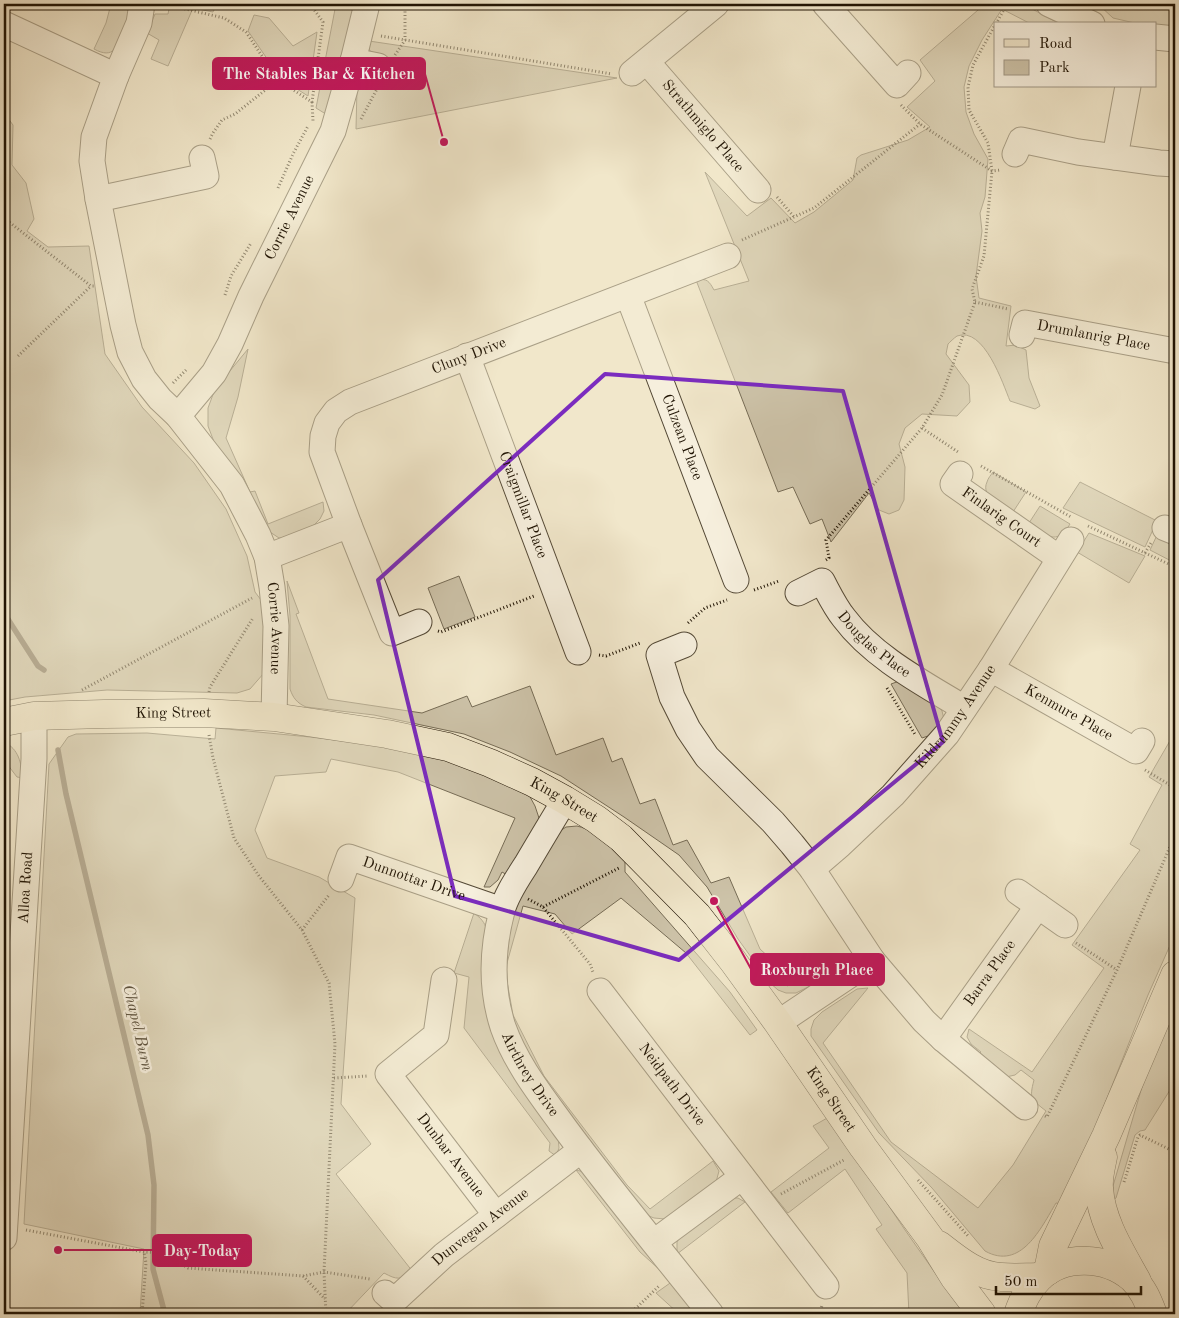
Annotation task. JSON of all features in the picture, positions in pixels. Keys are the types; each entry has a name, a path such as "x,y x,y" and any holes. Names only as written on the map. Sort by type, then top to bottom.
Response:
{"main road":[{"name":"King Street","path":"4,722 34,716 204,713 274,717 387,734 448,747 507,770 565,800 596,819 621,838 696,915 778,1022 863,1147 930,1238 954,1277 982,1314"},
{"path":"1044,1274 1054,1246 1106,1136 1175,975"},
{"path":"1106,1136 1099,1186 1102,1208 1112,1235 1150,1303"},
{"name":"King Street","path":"930,1238 960,1261 980,1272 999,1277 1044,1274"},
{"path":"1018,1314 1025,1294 1044,1274 1070,1262 1086,1260 1103,1262 1132,1278 1150,1303"}],"street":[{"name":"Corrie Avenue","path":"142,4 139,23 116,76 94,137 92,161 98,199 103,285 123,324 130,352 144,379 160,399 178,416 232,485 258,534 267,557 276,626 274,717"},
{"name":"Corrie Avenue","path":"178,416 214,373 230,344 251,296 333,131 361,33 367,4"},
{"path":"639,67 716,4"},
{"path":"825,4 903,79"},
{"path":"1049,4 1088,22"},
{"path":"4,24 116,76"},
{"path":"1156,37 1175,39"},
{"path":"353,61 378,66"},
{"name":"Strathmiglo Place","path":"639,67 758,190"},
{"path":"1115,157 1128,88"},
{"path":"1015,154 1021,140 1078,152 1175,164"},
{"path":"98,199 206,176 202,158"},
{"name":"Cluny Drive","path":"419,622 392,633 349,525 322,452 323,436 327,423 336,412 350,402 628,294 725,264"},
{"name":"Culzean Place","path":"628,294 736,580"},
{"name":"Drumlanrig Place","path":"1024,329 1175,351"},
{"name":"Craigmillar Place","path":"467,356 578,652"},
{"name":"Finlarig Court","path":"966,464 953,484 1071,534"},
{"path":"267,557 349,525"},
{"name":"Kildrummy Avenue","path":"812,869 893,795 947,734 991,669 1071,534"},
{"path":"798,593 822,582"},
{"name":"Douglas Place","path":"822,582 843,618 861,639 880,655 964,708"},
{"path":"684,645 658,655 676,705 688,729 707,757 773,822 812,869 872,960 924,1022 943,1039 1018,1095"},
{"name":"Kenmure Place","path":"991,669 1139,746"},
{"name":"Alloa Road","path":"4,1232 34,759 34,716"},
{"name":"Airthrey Drive","path":"565,800 506,900 495,943 494,968 497,1002 503,1026 514,1054 528,1077 581,1150 711,1314"},
{"name":"Dunnottar Drive","path":"341,879 349,857 506,900"},
{"name":"Barra Place","path":"943,1039 1028,899 1065,925"},
{"path":"778,1022 872,960"},
{"path":"388,1074 436,1035 444,980"},
{"name":"Neidpath Drive","path":"600,991 826,1286"},
{"name":"Dunbar Avenue","path":"388,1074 396,1102 496,1215"},
{"name":"Dunvegan Avenue","path":"385,1293 394,1301 444,1255 581,1150"},
{"path":"654,1242 742,1176"}],"path":[{"path":"161,4 224,18 246,32 278,80 312,102 323,22 310,4"},
{"path":"997,22 1007,4"},
{"path":"822,582 815,568 829,558 826,540 922,428 942,394 975,302 972,288 984,256 992,171 988,143 969,110 968,87 974,65 994,28"},
{"path":"361,33 618,75 639,67"},
{"path":"903,79 900,104 920,124 992,171 1011,168 1015,154"},
{"path":"202,158 212,133 222,120 235,114 278,80"},
{"path":"725,264 736,243 814,208 920,124"},
{"path":"4,218 103,285 18,356"},
{"path":"975,302 1015,310 1024,329"},
{"path":"922,428 966,464 1071,534 1175,567"},
{"path":"76,693 272,586"},
{"path":"272,586 210,687 204,713 213,758 234,838 259,876 302,930 329,983 336,1044 324,1272 326,1314"},
{"path":"419,622 441,632 554,588"},
{"path":"578,652 606,656 652,638 658,655"},
{"path":"880,655 878,671 928,757"},
{"path":"1139,746 1145,770 1175,788"},
{"path":"1018,1095 1047,1117 1117,970 1175,835"},
{"path":"506,900 543,907 640,857"},
{"path":"302,930 341,879"},
{"path":"543,907 590,964 600,991"},
{"path":"1065,925 1066,936 1117,970"},
{"path":"334,1078 388,1074"},
{"path":"1123,1183 1140,1135 1175,1152"},
{"path":"763,1204 850,1157 863,1147"},
{"path":"918,1180 975,1243"},
{"path":"4,1232 144,1252 164,1253 188,1268 303,1276 324,1272 375,1280 385,1293"},
{"path":"142,1314 146,1263 144,1252"},
{"path":"630,1314 676,1270"},
{"path":"303,1276 326,1299"}],"highlighted area":[{"path":"605,374 843,391 943,742 679,960 455,896 378,580"}],"green space":[{"path":"111,4 134,4 117,46 111,52 106,53 94,49 106,23"},
{"path":"170,4 217,4 213,12 193,8 168,66 151,59 159,40 147,33 155,14 168,14"},
{"path":"336,4 356,4 329,116 316,108"},
{"path":"985,4 1023,4 1056,22 1027,22 1002,9 982,40 969,66 964,87 966,112 974,134 988,159 985,197 980,213 982,231 976,276 979,298 1011,306 1006,346 1016,345 1026,350 1029,378 1040,406 1035,409 1010,401 997,370 984,348 967,335 957,336 948,344 946,354 969,385 970,402 957,416 922,414 905,428 899,444 905,467 904,500 899,510 889,514 879,510 869,493 831,542 822,519 810,524 793,487 778,492 696,280 703,279 707,281 714,290 749,281 705,172 747,216 771,198 795,223 814,212 853,180 857,158 861,155 908,140 930,127 907,107 935,81 920,60"},
{"path":"1098,4 1175,4 1175,26 1156,27 1156,22 1130,22 1113,18"},
{"path":"254,15 269,18 293,46 317,32 308,96 281,79 248,31"},
{"path":"369,41 617,78 356,129 357,88 361,80 369,75 373,55 369,49"},
{"path":"4,113 13,125 12,165 26,183 34,219 27,231 48,247 89,246 105,354 142,407 194,463 226,509 247,556 255,592 264,604 264,673 250,689 237,693 107,690 25,697 4,701"},
{"path":"248,349 238,397 226,438 250,492 255,491 268,524 323,502 324,511 320,519 305,530 299,538 279,538 264,528 216,447 208,426 208,408 215,389"},
{"path":"993,472 1026,492 1013,512 999,504 987,492 987,482"},
{"path":"1080,482 1157,521 1145,547 1063,508"},
{"path":"1040,506 1070,524 1065,531 1056,537 1051,537 1029,523"},
{"path":"1089,533 1145,556 1129,583 1077,552"},
{"path":"1158,533 1175,541 1175,563 1150,550"},
{"path":"459,576 475,617 444,629 428,588"},
{"path":"287,581 299,613 296,614 328,699 422,713 467,696 472,707 530,686 556,755 603,738 612,762 622,758 640,804 655,799 673,845 687,840 711,883 729,877 760,949 772,960 787,986 833,969 796,993 786,993 778,990 769,982 738,939 707,887 679,855 561,776 510,752 464,734 374,715 306,707 300,704 294,698 290,689 290,616"},
{"path":"902,680 937,704 942,711 944,719 934,734 922,738 891,684"},
{"path":"216,728 376,745 426,754 469,767 529,795 539,818 538,830 509,876 502,872 498,880 490,887 484,887 515,818 398,772 331,759 326,772 275,776 255,830 267,858 319,877 355,898 341,1104 371,1144 336,1174 413,1272 405,1277 398,1278 384,1273 345,1314 140,1314 144,1249 24,1224 49,764 68,737 76,734 147,733 215,739"},
{"path":"1171,739 1175,742 1175,934 1148,995 1065,1204 1056,1203 1044,1224 1028,1244 1019,1251 1009,1255 998,1256 985,1251 932,1188 879,1133 811,1036 814,1020 822,1012 857,989 868,988 823,1043 891,1142 978,1208 1013,1165 1046,1111 1032,1098 1034,1080 1021,1070 1015,1075 1006,1077 977,1056 981,1052 971,1044 967,1037 969,1029 1032,1072 1104,968 1072,945 1140,850 1130,844 1162,785 1149,777"},
{"path":"4,742 13,748 16,753 23,778 17,777 4,760"},
{"path":"577,826 599,835 625,861 625,872 730,992 757,1030 750,1035 686,953 621,898 572,934 555,914 523,906 505,970 513,1015 544,1076 627,1185 650,1209 713,1161 719,1171 716,1182 665,1219 654,1218 644,1214 541,1082 515,1035 502,958 516,901 557,833 566,827"},
{"path":"474,913 485,924 487,932 486,947 558,1136 559,1148 556,1156 549,1151 550,1143 464,1028 469,977 454,973"},
{"path":"1175,1001 1175,1082 1145,1130 1135,1135 1116,1198 1113,1200 1113,1186 1149,1063"},
{"path":"829,1117 964,1314 909,1314 907,1273 876,1229 882,1225 845,1169 788,1213 771,1192 829,1148 813,1126"},
{"path":"576,1170 584,1172 661,1271 640,1252"},
{"path":"731,1198 738,1198 745,1202 677,1254 677,1242 681,1234"},
{"path":"673,1281 699,1314 679,1314 656,1293"}],"waterway":[{"name":"Chapel Burn","path":"4,613 38,666 44,670"},
{"name":"Chapel Burn","path":"58,750 66,794 148,1135 154,1185 153,1269 165,1314"}],"place":[{"name":"The Stables Bar & Kitchen","path":"444,142"},
{"name":"Roxburgh Place","path":"714,901"},
{"name":"Day-Today","path":"58,1250"}]}
